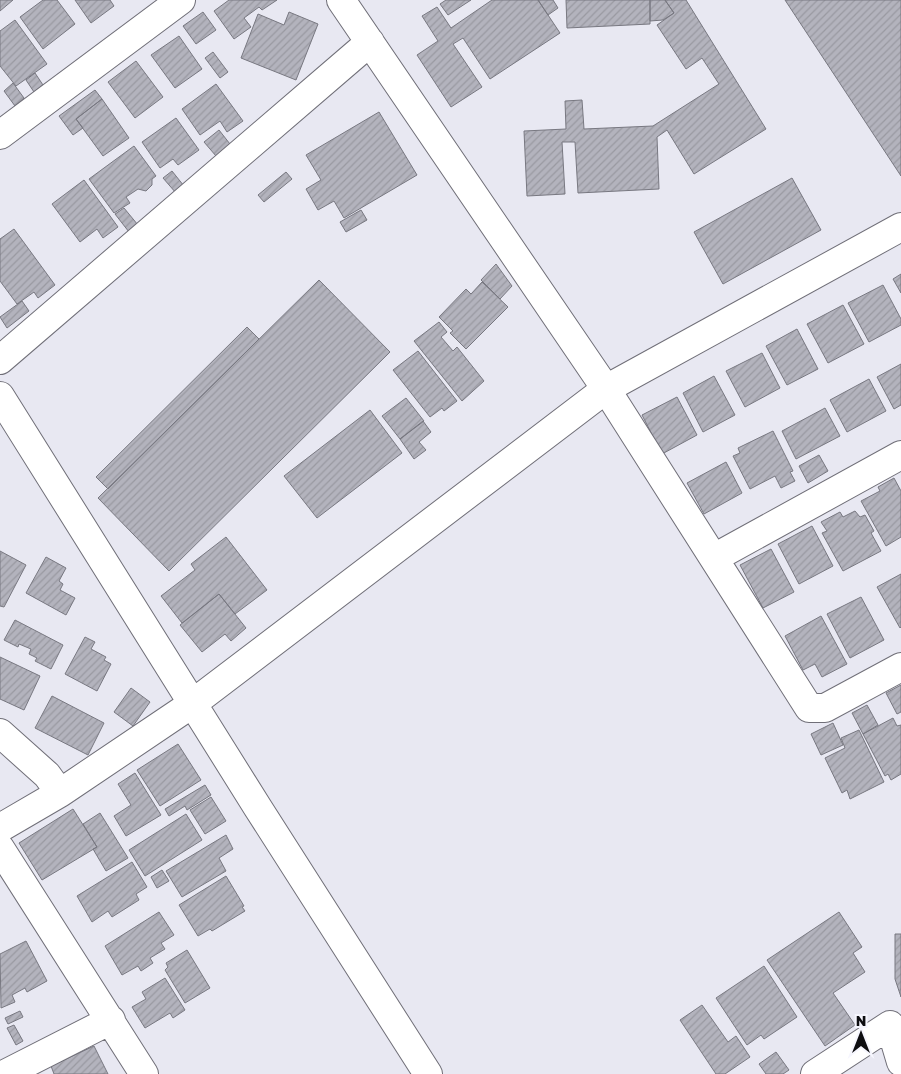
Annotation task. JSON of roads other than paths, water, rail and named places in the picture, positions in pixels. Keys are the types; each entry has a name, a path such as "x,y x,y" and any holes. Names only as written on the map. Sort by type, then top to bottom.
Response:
{"street":[{"path":"0,136 181,0"},
{"path":"342,0 606,389 809,708 825,708 901,667"},
{"path":"0,360 370,42"},
{"path":"0,828 60,793 192,704 606,389 901,227"},
{"path":"0,396 192,704 428,1074"},
{"path":"714,558 901,455"},
{"path":"0,733 47,775 60,793"},
{"path":"0,848 144,1074"},
{"path":"5,1074 111,1020"},
{"path":"815,1074 890,1025 901,1062"}]}
